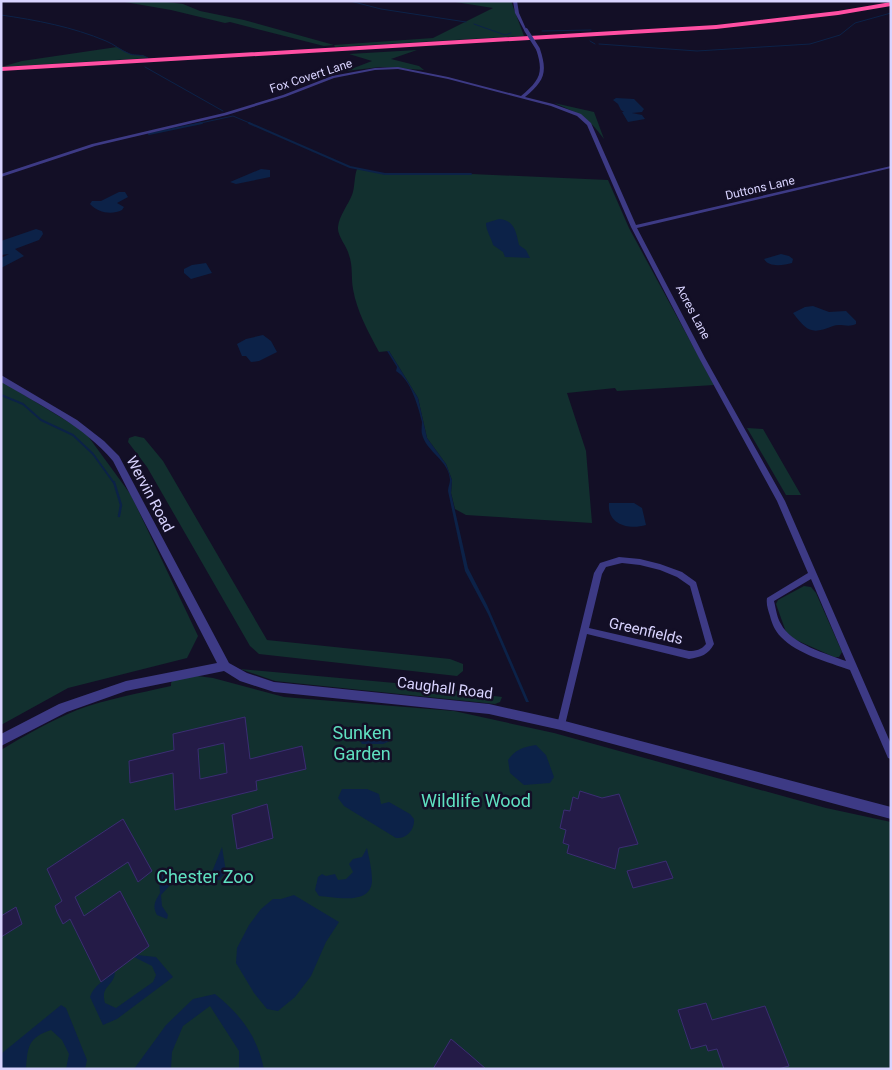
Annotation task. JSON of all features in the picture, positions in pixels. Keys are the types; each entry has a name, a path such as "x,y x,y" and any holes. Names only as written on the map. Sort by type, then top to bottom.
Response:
{"highway":[{"path":"1,69 716,27 838,13 891,4"},
{"path":"1,73 709,30 800,22 891,8"}],"street":[{"path":"515,1 517,13 538,49 543,62 543,76 522,97"},
{"name":"Fox Covert Lane","path":"1,176 94,145 225,114 353,72 398,68 415,70 522,97"},
{"name":"Acres Lane","path":"522,97 579,115 589,124 634,227 702,358 781,501 891,755"},
{"name":"Duttons Lane","path":"634,227 891,167"},
{"name":"Wervin Road","path":"1,378 88,433 112,454 126,475 135,497 225,666"},
{"name":"Greenfields","path":"561,725 584,630 598,573 603,565 624,560 679,572 688,578 693,584 710,644 707,650 700,654 689,655 584,630"},
{"path":"812,575 770,600 778,628 788,638 810,650 854,668"},
{"path":"1,740 63,708 126,686 225,666"},
{"name":"Caughall Road","path":"225,666 244,677 274,687 489,709 561,725 891,813"}],"green space":[{"path":"119,1 160,1 183,4 200,11 244,20 334,45 324,46 230,22 225,23 171,10"},
{"path":"449,1 511,1 524,36 335,47 334,45 433,38 493,8"},
{"path":"117,47 132,55 143,55 148,58 1,67 22,61"},
{"path":"417,50 391,59 419,66 424,70 380,67 346,71 372,61 349,54"},
{"path":"554,103 594,112 604,139 588,120"},
{"path":"357,169 385,174 471,174 608,180 629,228 714,385 617,391 615,388 567,393 586,451 592,523 466,515 455,509 451,493 452,480 446,464 427,438 418,398 389,351 379,352 357,306 352,285 350,259 339,234 338,227 354,189"},
{"path":"1,381 85,432 131,495 198,636 187,658 68,688 1,725"},
{"path":"747,428 763,429 801,495 786,495"},
{"path":"135,436 144,438 163,461 267,640 450,659 463,664 463,671 457,676 259,654 250,646 147,467 128,442 129,438"},
{"path":"804,586 811,587 816,593 842,652 839,657 834,657 794,639 786,632 776,604 778,600"},
{"path":"240,669 395,683 502,697 500,702 495,704 275,681"},
{"name":"Chester Zoo","path":"197,676 213,678 284,697 454,711 554,733 826,808 891,822 891,1069 1,1069 1,750 38,728 77,710 112,699 171,686 173,680"}],"water":[{"path":"616,98 634,99 644,109 642,112 632,113 642,115 645,119 628,122 622,112 624,112 613,100"},
{"path":"261,169 270,170 270,177 236,184 230,182"},
{"path":"119,192 125,192 128,197 117,203 124,207 122,210 105,212 90,204 92,201 101,201"},
{"path":"499,219 508,222 514,227 519,245 526,250 530,258 505,257 503,252 493,245 486,223"},
{"path":"36,229 42,231 43,234 39,240 15,249 24,256 1,268 1,258 9,254 1,255 1,241"},
{"path":"781,254 793,259 792,263 773,265 764,259"},
{"path":"206,263 212,273 191,279 184,273 184,269 192,265"},
{"path":"813,306 829,312 846,311 856,321 856,324 850,326 836,325 814,331 810,330 793,313 805,307"},
{"path":"263,335 271,341 277,352 259,361 251,362 246,356 242,356 237,344 246,339"},
{"path":"387,351 389,351 418,398 427,438 446,464 452,480 451,493 468,568 487,605 529,702 526,702 488,614 465,571 448,491 449,473 442,461 424,440 422,422 413,394 406,381 396,371 397,367"},
{"path":"609,503 634,503 642,508 646,525 633,527 620,524 612,516 609,510"},
{"path":"365,728 376,733 388,730 392,733 390,741 383,744 362,744 359,734"},
{"path":"536,745 546,755 554,777 550,783 524,785 510,773 508,760 520,749"},
{"path":"342,789 367,789 379,794 381,804 389,802 410,814 414,819 412,830 404,837 396,838 344,806 338,798"},
{"path":"222,847 226,872 219,880 214,881 210,877"},
{"path":"367,848 372,880 366,894 352,898 319,896 315,890 318,877 322,874 326,876 335,874 338,880 346,879 353,872 349,864 353,859 362,857"},
{"path":"163,874 173,880 161,895 162,906 168,915 167,919 157,915 154,906 160,893 159,877"},
{"path":"294,895 339,922 326,942 311,976 295,997 278,1011 267,1009 254,993 236,963 237,948 249,925 261,909 273,899"},
{"path":"137,955 156,957 173,977 117,1019 103,1025 90,997 94,989 115,972 112,981 104,993 104,997 105,1003 116,1008 153,982 156,975 152,966 134,957"},
{"path":"215,994 233,1010 247,1027 257,1046 264,1069 239,1069 239,1051 210,1006 183,1026 172,1052 171,1069 134,1069 166,1025 193,999"},
{"path":"61,1005 66,1008 87,1060 85,1069 66,1069 69,1054 62,1040 51,1030 38,1036 31,1044 26,1068 1,1069 1,1054"}],"building":[{"path":"245,717 250,759 302,746 306,769 256,781 257,790 175,810 173,773 130,783 129,761 174,750 173,734","holes":["224,743 227,773 200,779 198,749"]},
{"path":"580,791 602,798 619,794 638,844 619,848 615,869 567,853 569,845 563,843 566,830 560,828 564,810 570,811 573,797 578,799"},
{"path":"267,804 273,838 237,849 232,815"},
{"path":"123,819 152,871 138,882 128,862 75,897 84,916 120,891 149,946 101,982 70,919 63,924 57,912 55,906 62,901 47,869"},
{"path":"666,861 673,878 633,888 627,871"},
{"path":"16,907 22,924 1,937 1,916"},
{"path":"706,1003 712,1020 765,1006 789,1066 778,1069 724,1069 717,1049 708,1051 706,1045 691,1049 678,1010"},
{"path":"451,1039 470,1055 486,1069 433,1069"}],"waterway":[{"path":"350,1 381,9 466,22"},
{"path":"599,44 697,51 810,44 840,35 855,23 891,13"},
{"path":"1,15 68,28 109,42 130,54 148,58"},
{"path":"474,24 505,35 511,33"},
{"path":"542,31 591,30"},
{"path":"590,41 595,44"},
{"path":"145,67 223,111"},
{"path":"196,124 233,116 252,124"},
{"path":"149,134 202,123"},
{"path":"249,123 350,167 385,174 471,174"},
{"path":"1,395 23,404 41,420 73,435 93,454 114,483"},
{"path":"114,482 121,505 119,516"}],"park label":[{"name":"Sunken Garden","path":"362,742"},
{"name":"Wildlife Wood","path":"476,800"}]}
